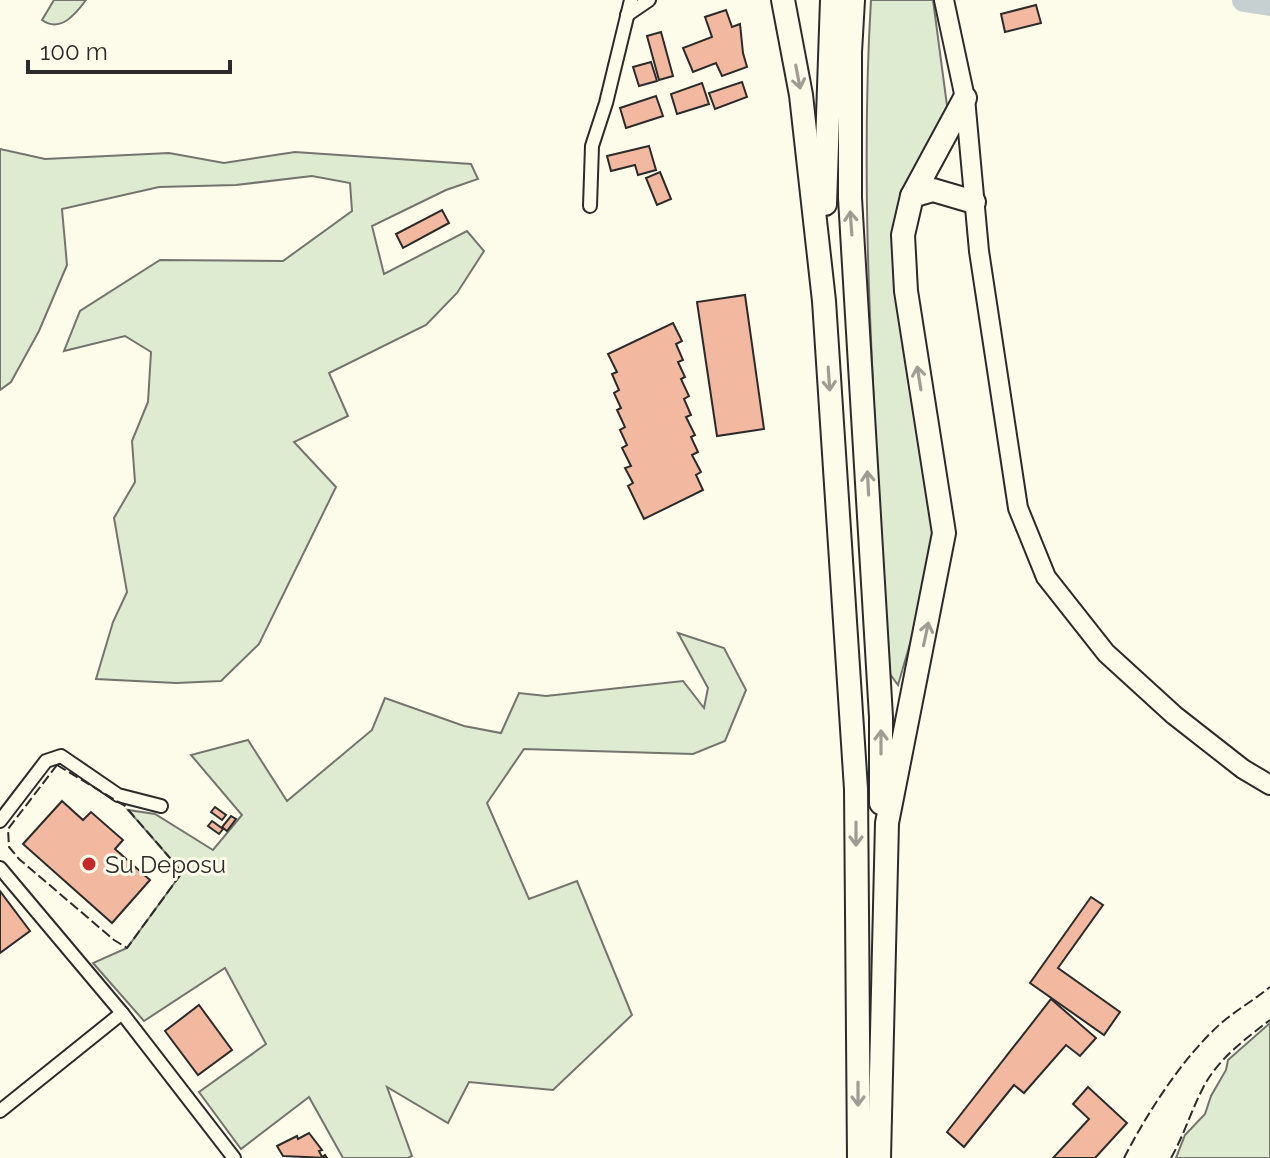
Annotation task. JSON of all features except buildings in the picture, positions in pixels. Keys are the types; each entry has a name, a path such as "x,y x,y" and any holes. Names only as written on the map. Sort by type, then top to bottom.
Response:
{"highway":[{"path":"783,0 801,95 824,301 856,789 859,1158"},
{"path":"824,301 832,0"},
{"path":"853,0 850,198 881,717 882,1044"},
{"path":"879,1158 887,823 944,533 906,291 903,235 912,196 965,98"},
{"path":"912,196 933,190 974,202"}],"street":[{"path":"590,206 592,146 606,103 631,0"},
{"path":"627,15 649,0"},
{"path":"944,0 965,98 979,251 1018,508 1046,577 1106,653 1174,715 1243,769 1270,785"},
{"path":"0,821 46,761 61,756 118,795 161,806"},
{"path":"0,868 122,1013 234,1158"},
{"path":"0,1111 122,1013"}],"green space":[{"path":"54,0 86,0 67,20 55,24 42,20"},
{"path":"871,0 933,0 948,113 901,191 900,226 937,520 934,561 898,685 890,674 886,648 870,324 867,161"},
{"path":"0,149 45,159 169,153 224,163 295,152 471,164 478,179 446,190 372,226 384,274 467,231 484,251 457,293 426,325 329,373 348,416 294,442 336,487 259,644 221,681 176,683 96,679 113,622 127,592 114,518 135,482 132,441 148,402 151,352 125,336 64,351 80,311 160,260 283,261 352,211 350,183 312,176 236,185 159,187 62,209 67,265 39,331 11,382 0,390"},
{"path":"678,633 724,648 746,690 725,741 693,754 524,749 487,803 529,899 577,881 632,1015 553,1090 469,1082 448,1123 387,1087 412,1156 408,1158 343,1158 309,1097 241,1149 199,1092 266,1044 225,968 144,1021 93,963 127,948 181,874 128,810 155,814 213,850 242,815 191,755 248,740 287,801 372,730 385,698 464,726 501,733 519,693 546,696 683,681 704,708 708,688"},
{"path":"1270,1023 1270,1158 1176,1158 1185,1135 1205,1114 1228,1060"}],"waterway":[{"path":"1244,0 1270,4"}],"fence":[{"path":"57,765 125,806 181,874 127,948 19,859 9,847 8,829 57,765"},
{"path":"1124,1158 1154,1105 1192,1054 1219,1025 1270,987"},
{"path":"1171,1158 1216,1068 1270,1020"}],"place":[{"name":"Su Deposu","path":"89,864"}]}
